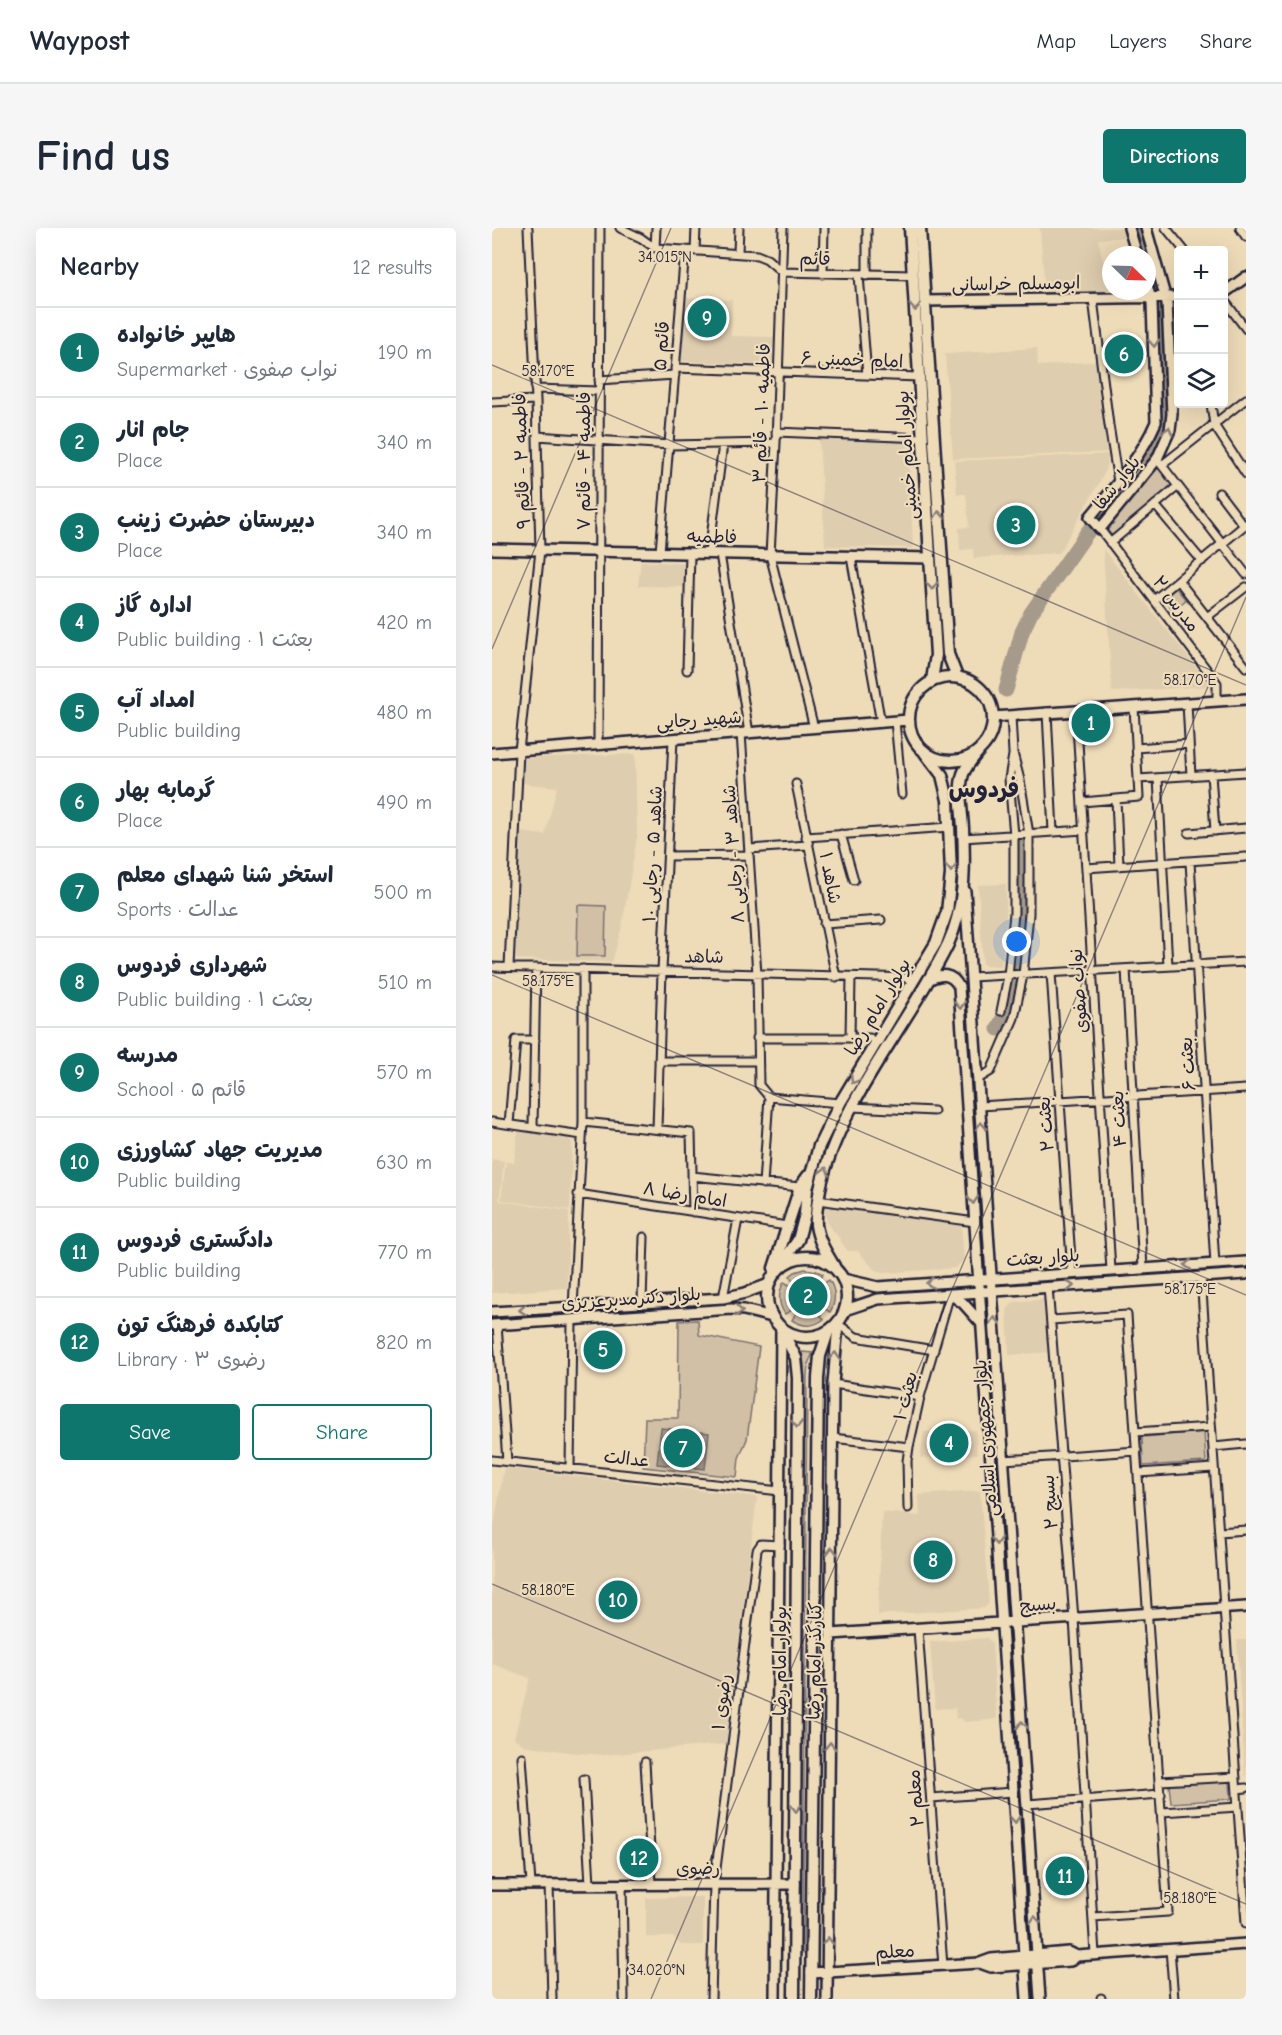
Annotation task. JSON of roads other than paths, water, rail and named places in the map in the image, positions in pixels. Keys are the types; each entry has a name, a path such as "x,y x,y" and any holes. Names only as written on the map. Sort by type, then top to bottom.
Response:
{"main road":[{"name":"بولوار امام خمینی","path":"910,228 936,655 932,681"},
{"name":"بولوار امام خمینی","path":"920,228 948,654 957,677"},
{"path":"1129,228 1134,246"},
{"name":"بلوار شفا","path":"1146,228 1166,298 1172,414 1170,430 1159,462 1100,529 1090,518 1148,440 1156,422 1151,300"},
{"path":"1228,290 1246,277"},
{"name":"ابومسلم خراسانی","path":"1156,299 1174,297"},
{"name":"ابومسلم خراسانی","path":"925,301 1102,299"},
{"name":"فاطمیه","path":"492,549 930,558"},
{"path":"944,677 957,677 971,681 982,690 990,703 993,717 988,739 981,748 960,760 942,760 925,753 913,738 909,720 910,708 914,697 922,687 944,677"},
{"path":"993,717 1246,699"},
{"name":"شهید رجایی","path":"492,753 909,720"},
{"name":"بولوار امام رضا","path":"834,1266 822,1245 816,1224 824,1170 852,1107 942,956 956,923 961,905 964,874 961,799 963,774 967,765 981,748"},
{"name":"بولوار امام رضا","path":"772,1278 798,1240 819,1146 840,1103 936,943 947,912 951,874 946,786 937,766 925,753"},
{"name":"بلوار جمهوری اسلامی","path":"964,874 1040,1999"},
{"name":"بلوار جمهوری اسلامی","path":"926,981 939,974 948,975 955,979 959,987 1027,1999"},
{"path":"965,1080 978,1079"},
{"path":"772,1278 786,1262 804,1257 823,1260 834,1266 847,1289 845,1310 838,1323 828,1332 816,1336 804,1338 791,1335 772,1317 766,1296 800,1187 812,1171"},
{"name":"بلوار بعثت","path":"843,1279 878,1287 1246,1262"},
{"name":"بلوار بعثت","path":"845,1310 878,1299 1246,1274"},
{"name":"بلوار دکترمدبرعزیزی","path":"492,1312 723,1298 746,1293 772,1278"},
{"path":"950,1294 974,1313 982,1324"},
{"name":"بلوار دکترمدبرعزیزی","path":"494,1325 732,1309 772,1317"},
{"name":"کنارگذر امام رضا","path":"827,1999 833,1384 838,1323"},
{"name":"بولوار امام رضا","path":"781,1328 796,1358 798,1378 794,1999"},
{"name":"کنارگذر امام رضا","path":"775,1999 781,1328"},
{"name":"بولوار امام رضا","path":"811,1999 818,1378 820,1356 828,1332"},
{"name":"بسیج","path":"831,1634 1246,1607"},
{"name":"رضوی","path":"492,1885 795,1884"},
{"name":"معلم","path":"811,1973 980,1964 991,1959 1070,1961 1077,1956 1095,1954 1246,1944"},
{"path":"795,1974 811,1973"}],"street":[{"name":"فاطمیه ۲ - قائم ۹","path":"509,967 519,751 540,550 528,228"},
{"name":"فاطمیه ۴ - قائم ۷","path":"598,744 600,228"},
{"name":"قائم","path":"620,228 655,248 757,255 767,259 782,272 912,275"},
{"path":"655,248 656,228"},
{"path":"696,228 696,251"},
{"path":"738,252 739,228"},
{"name":"فاطمیه ۱۰ - قائم ۳","path":"783,228 770,555 814,728"},
{"path":"823,274 824,228"},
{"path":"867,228 867,275"},
{"path":"1166,228 1181,246"},
{"path":"1240,228 1246,237"},
{"name":"قائم ۵","path":"660,552 685,250"},
{"path":"859,275 867,375"},
{"path":"1093,299 1109,425 1119,482"},
{"path":"1228,305 1246,328"},
{"name":"امام خمینی ۶","path":"599,380 675,371 919,377"},
{"path":"535,389 599,391"},
{"path":"1246,399 1214,425 1159,462 1246,574"},
{"path":"492,402 536,400"},
{"path":"1212,408 1214,425 1246,474"},
{"path":"776,432 923,438"},
{"path":"537,436 670,445 776,443"},
{"path":"709,554 723,444"},
{"path":"1110,543 1178,486"},
{"path":"1154,600 1245,525 1219,493"},
{"path":"1155,505 1202,561"},
{"name":"مدرس ۲","path":"1100,529 1217,683 1217,701"},
{"path":"687,670 690,553"},
{"name":"شاهد ۳ - رجایی ۸","path":"720,554 745,733 749,852 757,974 759,1085 769,1097"},
{"path":"851,557 881,723"},
{"path":"1178,580 1246,665"},
{"path":"1207,617 1246,587"},
{"path":"1188,703 1191,776"},
{"path":"1082,802 1139,797 1134,707"},
{"name":"نواب صفوی","path":"1076,710 1111,1270"},
{"path":"1047,712 1053,832"},
{"path":"978,1079 991,1071 1014,1018 1023,975 1029,914 1029,834 1013,753 1011,716"},
{"path":"895,721 902,794"},
{"name":"شاهد ۵ - رجایی ۱۰","path":"657,1129 673,739"},
{"path":"1136,748 1189,744"},
{"path":"1001,1011 1008,976 1014,913 1014,835 1009,779 1013,753"},
{"path":"1138,779 1246,772"},
{"path":"1211,774 1215,831"},
{"path":"1158,778 1168,966"},
{"name":"شاهد ۱","path":"796,784 836,977"},
{"path":"1116,799 1119,866"},
{"path":"668,856 749,852 841,834 950,827"},
{"path":"1189,833 1246,828"},
{"path":"963,838 1084,831"},
{"path":"841,834 854,880"},
{"path":"1086,868 1246,857"},
{"name":"بعثت ۶","path":"1190,861 1215,1264"},
{"path":"824,924 881,920"},
{"path":"971,977 1246,962"},
{"name":"شاهد","path":"492,967 915,978"},
{"path":"533,1127 536,968"},
{"path":"573,1307 583,1122 583,969"},
{"name":"بعثت ۴","path":"1126,969 1143,1268"},
{"name":"بعثت ۲","path":"1051,973 1072,1273"},
{"path":"850,1038 851,977"},
{"path":"758,1038 870,1038"},
{"path":"509,1124 516,1040 535,1040"},
{"path":"659,1060 758,1061"},
{"path":"980,1106 1246,1089"},
{"path":"763,1184 769,1097 840,1103"},
{"path":"852,1107 934,1111"},
{"path":"492,1122 582,1135"},
{"path":"583,1122 691,1133 693,1212"},
{"path":"692,1176 800,1187"},
{"name":"امام رضا ۸","path":"578,1194 787,1226"},
{"path":"818,1200 975,1222"},
{"path":"723,1298 738,1219"},
{"path":"642,1302 644,1237"},
{"path":"1201,1277 1246,1923"},
{"name":"بسیج ۲","path":"1048,1287 1074,1619 1095,1954"},
{"name":"بعثت ۱","path":"908,1508 909,1447 920,1398 950,1294"},
{"path":"1051,1320 1127,1315 1136,1432 1168,1912 1093,1917"},
{"path":"570,1468 572,1320"},
{"path":"838,1323 855,1337 934,1350"},
{"path":"494,1325 507,1461"},
{"path":"833,1384 920,1398"},
{"path":"1136,1432 1211,1427"},
{"path":"833,1438 909,1447"},
{"path":"1213,1447 1246,1444"},
{"path":"1004,1460 1137,1451"},
{"name":"عدالت","path":"492,1460 780,1491"},
{"path":"1138,1473 1214,1468"},
{"path":"1219,1532 1246,1530"},
{"name":"رضوی ۱","path":"714,1884 757,1550 761,1544 780,1545"},
{"name":"معلم ۲","path":"918,1629 943,1966"},
{"path":"522,1757 531,1884"},
{"path":"645,1762 652,1884"},
{"path":"1160,1781 1236,1777"},
{"path":"584,1779 590,1884"},
{"path":"1237,1789 1246,1788"},
{"path":"931,1798 1013,1791"},
{"path":"1027,1803 1161,1794"},
{"path":"1162,1812 1238,1807"},
{"path":"549,1884 552,1999"},
{"path":"622,1884 624,1999"},
{"path":"711,1999 714,1884"},
{"path":"1170,1949 1174,1999"}],"water":[{"path":"661,1428 709,1433 705,1469 657,1464"}],"waterway":[{"path":"1137,228 1142,246"},
{"path":"1101,516 1140,465 1159,432 1164,390 1159,309"},
{"path":"1006,690 1022,632 1031,613 1089,530"},
{"path":"1016,967 1022,912 1023,838"},
{"path":"998,1029 1010,1003 1014,982"},
{"path":"972,1087 984,1258"}],"place":[{"name":"مدرسه","path":"707,318"},
{"name":"گرمابه بهار","path":"1124,354"},
{"name":"دبیرستان حضرت زینب","path":"1016,525"},
{"name":"هایپر خانواده","path":"1091,723"},
{"name":"جام انار","path":"808,1296"},
{"name":"امداد آب","path":"603,1350"},
{"name":"اداره گاز","path":"949,1443"},
{"name":"استخر شنا شهدای معلم","path":"683,1448"},
{"name":"شهرداری فردوس","path":"933,1560"},
{"name":"مدیریت جهاد کشاورزی","path":"618,1600"},
{"name":"کتابکده فرهنگ تون","path":"639,1858"},
{"name":"دادگستری فردوس","path":"1065,1876"}],"district":[{"name":"فردوس","path":"984,789"}]}
